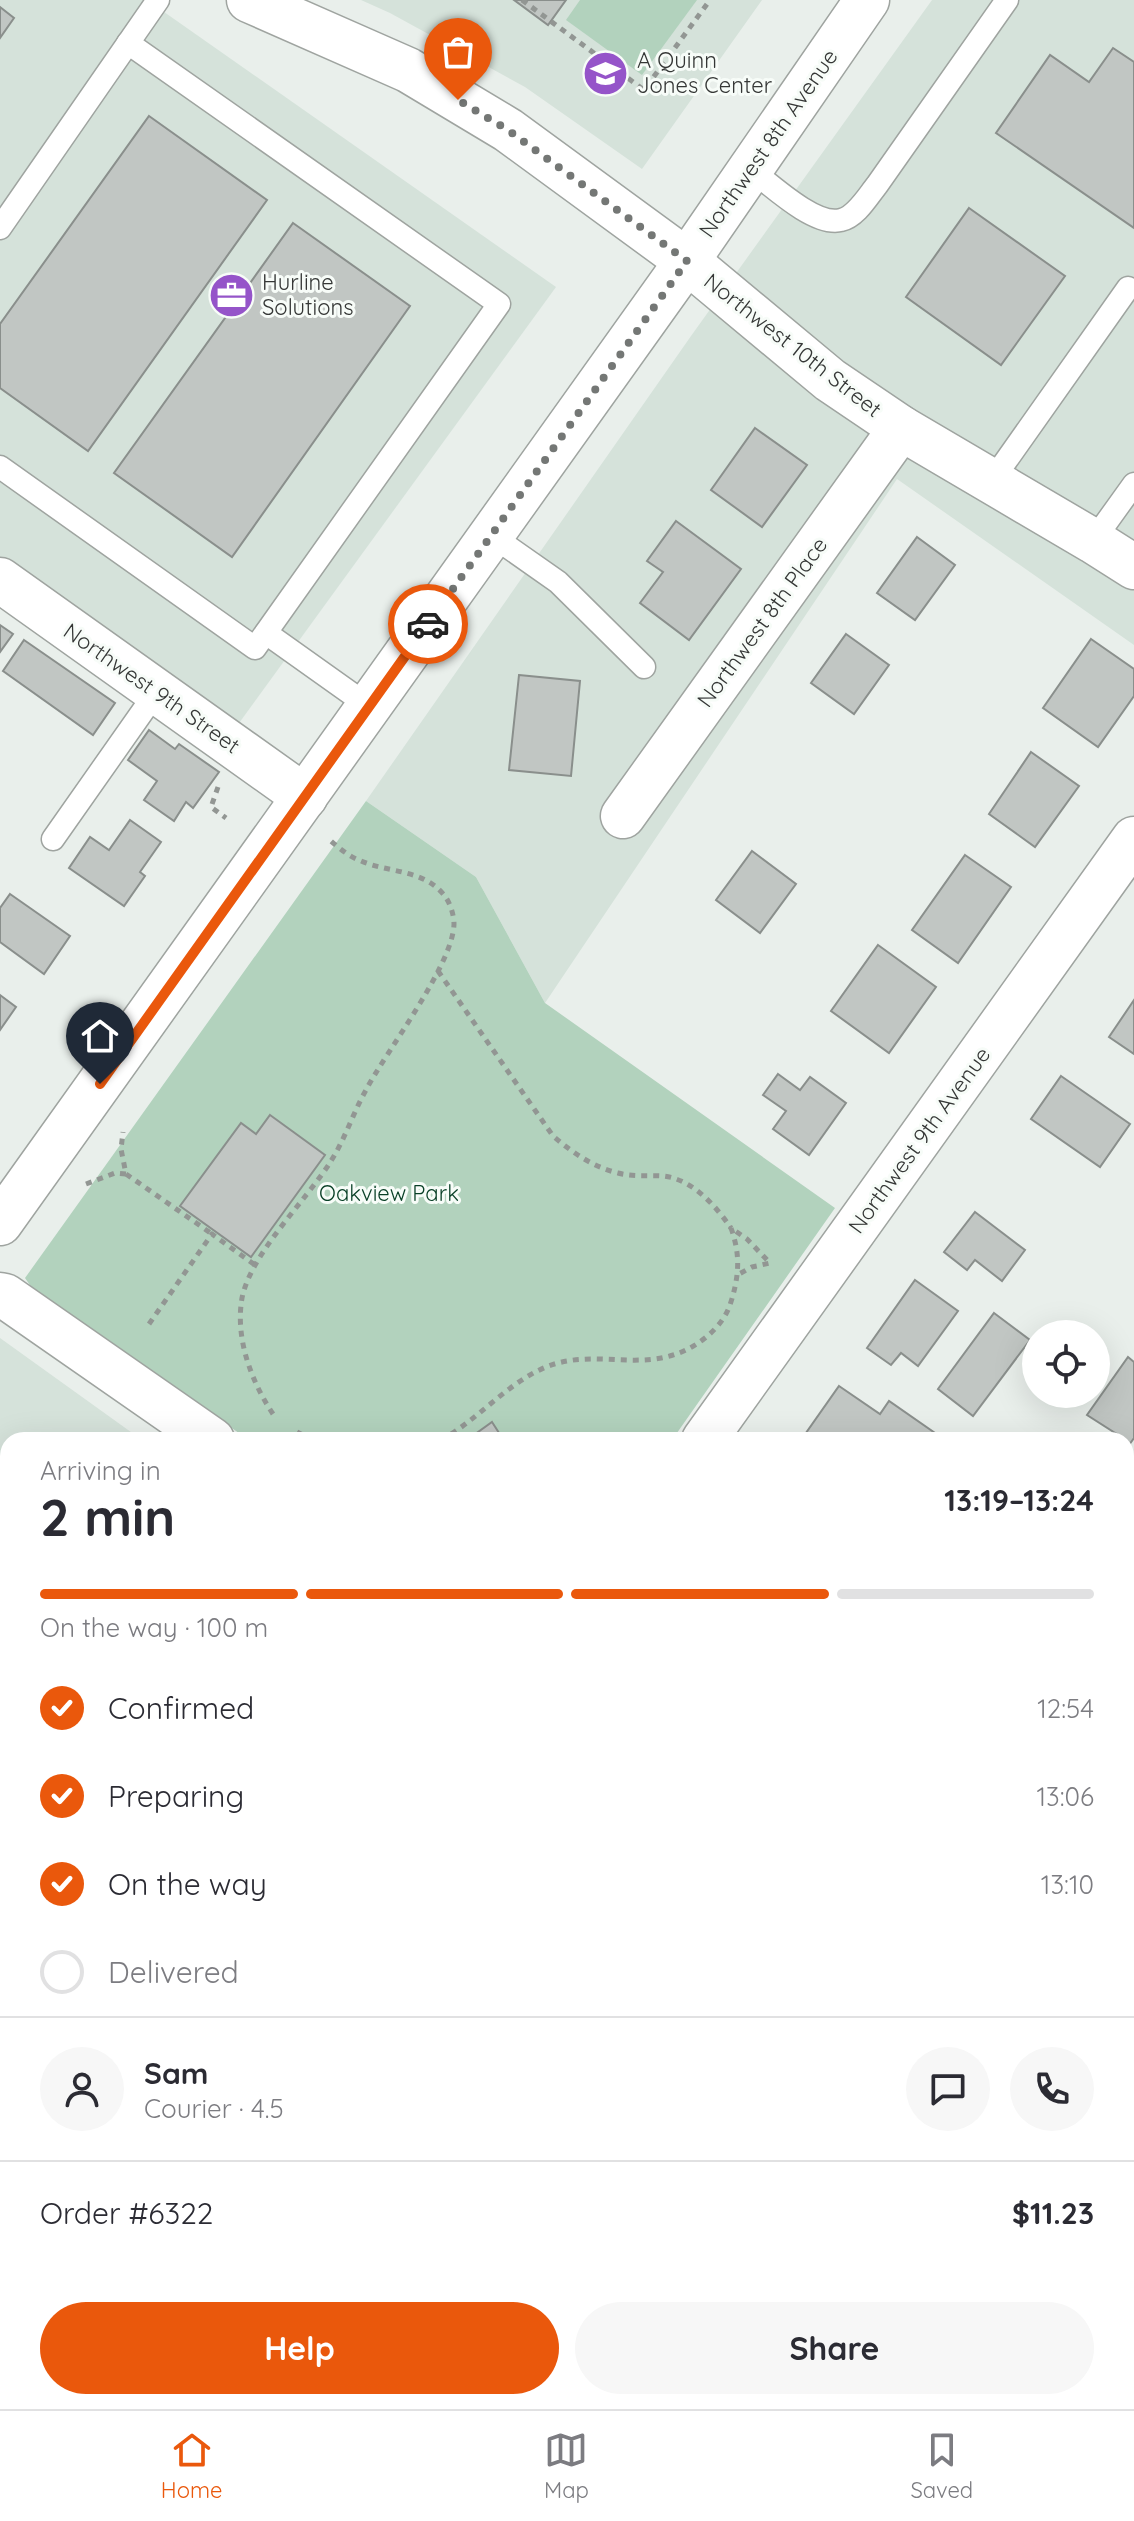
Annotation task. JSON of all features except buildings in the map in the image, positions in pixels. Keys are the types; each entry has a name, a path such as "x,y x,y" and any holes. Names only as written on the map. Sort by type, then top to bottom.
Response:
{"street":[{"name":"Northwest 10th Street","path":"249,0 408,70 508,130 687,261 830,380 901,428 1134,567"},
{"name":"Northwest 8th Avenue","path":"0,1223 687,261 867,0"},
{"name":"Northwest 8th Place","path":"623,816 901,428"},
{"name":"Northwest 9th Street","path":"0,580 305,797"},
{"name":"Northwest 9th Avenue","path":"710,1432 1134,839"},
{"path":"0,1295 191,1432"}],"lane":[{"path":"0,228 158,0"},
{"path":"749,168 823,220 843,220 858,209 877,185 1007,0"},
{"path":"0,467 255,648 499,304 128,43"},
{"path":"991,482 1128,288"},
{"path":"1093,541 1134,484"},
{"path":"491,535 558,582 644,667"},
{"path":"266,633 370,707"},
{"path":"53,839 157,691"}],"path":[{"path":"522,0 644,90 710,0"},
{"path":"273,1414 254,1379 243,1338 242,1301 255,1265 331,1161 366,1088 438,970 454,923 444,895 416,875 359,860 331,841"},
{"path":"438,970 553,1136 572,1153 594,1165 618,1173 677,1179 708,1200 721,1212 731,1228 737,1245 739,1274 726,1315 713,1332 693,1347 667,1358 640,1361 578,1359 546,1367 508,1390 452,1432"},
{"path":"123,1132 121,1149 126,1174"},
{"path":"86,1184 115,1173 126,1174 255,1265"},
{"path":"731,1228 747,1239 770,1263 739,1274"},
{"path":"149,1324 212,1234"}],"shaded area":[{"path":"0,0 147,0 556,287 234,730 0,563"},
{"name":"A Quinn Jones Center","path":"361,0 762,0 642,169 525,87"},
{"path":"932,0 1134,0 1134,645 897,479 545,1003 476,877 366,801 691,336"},
{"path":"0,1338 131,1432 0,1432"}],"green space":[{"path":"580,0 697,0 642,75 566,20"},
{"name":"Oakview Park","path":"366,801 476,877 545,1003 835,1208 678,1432 237,1432 34,1291 25,1278"}],"way so far":[{"path":"428,624 687,261 508,130 458,100"}],"place":[{"name":"A Quinn Jones Center","path":"606,73"},
{"name":"Hurline Solutions","path":"231,295"}],"route":[{"path":"100,1084 428,624"}]}
